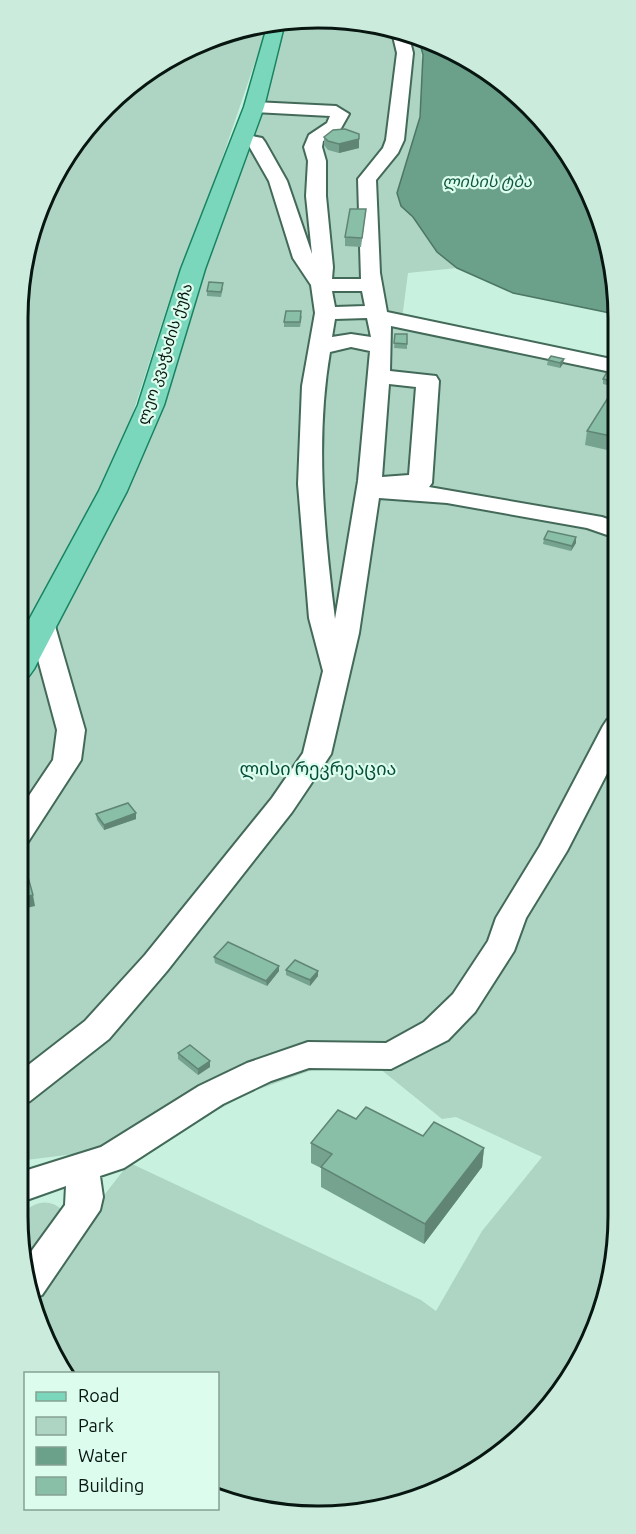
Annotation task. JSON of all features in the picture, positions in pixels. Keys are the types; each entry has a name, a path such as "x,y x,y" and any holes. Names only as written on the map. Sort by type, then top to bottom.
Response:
{"main road":[{"name":"ლეო კვაჭაძის ქუჩა","path":"28,651 113,491 147,414 193,269 254,107 275,32"}],"street":[{"path":"28,1084 97,1030 156,963 282,805 317,754 346,633 369,486 382,332 372,279 367,179 392,148 395,140 405,53 402,41"},
{"path":"254,107 336,111 340,114 334,126 315,139 313,147 322,157 316,196 323,267 321,285 326,314 314,386 310,484 322,618 337,672"},
{"path":"242,139 255,142 272,168 303,258 321,285"},
{"path":"321,285 372,279"},
{"path":"326,314 377,315 608,365"},
{"path":"321,348 332,343 346,342 373,343 380,348"},
{"path":"369,486 420,483 428,381 379,377"},
{"path":"369,486 447,496 593,522 608,528"},
{"path":"28,820 67,760 71,730 42,626"},
{"path":"28,1185 112,1158 211,1095 259,1072 308,1055 391,1056 412,1047 436,1031 464,1003 503,943 511,918 536,873 552,851 608,743"},
{"path":"35,1276 82,1210 85,1197 81,1168"}],"green space":[{"name":"ლისი რეკრეაცია","path":"337,29 393,38 420,48 423,78 418,121 401,206 413,217 437,252 457,268 408,273 402,319 608,361 608,1216 605,1254 598,1291 578,1344 569,1361 536,1407 509,1434 479,1457 446,1476 393,1496 356,1503 318,1506 280,1503 243,1496 219,1488 219,1372 74,1372 58,1344 44,1309 31,1254 28,1209 36,1204 51,1203 65,1212 78,1229 129,1163 107,1150 28,1160 28,676 134,475 160,412 203,265 280,31","holes":["379,1068 442,1119 456,1117 542,1157 482,1231 436,1311 421,1300 130,1163 195,1122 251,1092 315,1069"]},
{"path":"265,34 194,241 172,292 114,464 28,627 29,299 38,243 51,207 77,157 100,127 127,100 157,77 190,58 243,38"}],"water":[{"name":"ლისის ტბა","path":"421,48 463,67 494,88 523,113 559,157 578,190 598,243 605,280 608,312 513,293 457,268 437,252 413,217 401,206 397,193 420,117 423,55"}],"building":[{"path":"345,129 359,134 359,139 339,144 328,141 324,137 333,130"},
{"path":"350,209 366,209 362,238 345,237"},
{"path":"209,282 223,283 221,292 207,291"},
{"path":"286,311 301,311 300,322 284,322"},
{"path":"395,334 407,334 407,344 394,343"},
{"path":"551,356 564,359 560,363 548,360"},
{"path":"607,372 608,372 608,380 603,379"},
{"path":"608,398 608,435 587,431"},
{"path":"548,531 576,537 572,546 544,539"},
{"path":"128,803 136,813 104,825 96,814"},
{"path":"28,877 33,895 28,896"},
{"path":"228,942 279,966 266,981 214,957"},
{"path":"295,960 318,971 310,980 286,970"},
{"path":"190,1045 210,1061 198,1069 178,1053"},
{"path":"366,1107 423,1136 434,1122 484,1148 425,1224 321,1167 332,1154 311,1143 338,1110 356,1119"}]}
